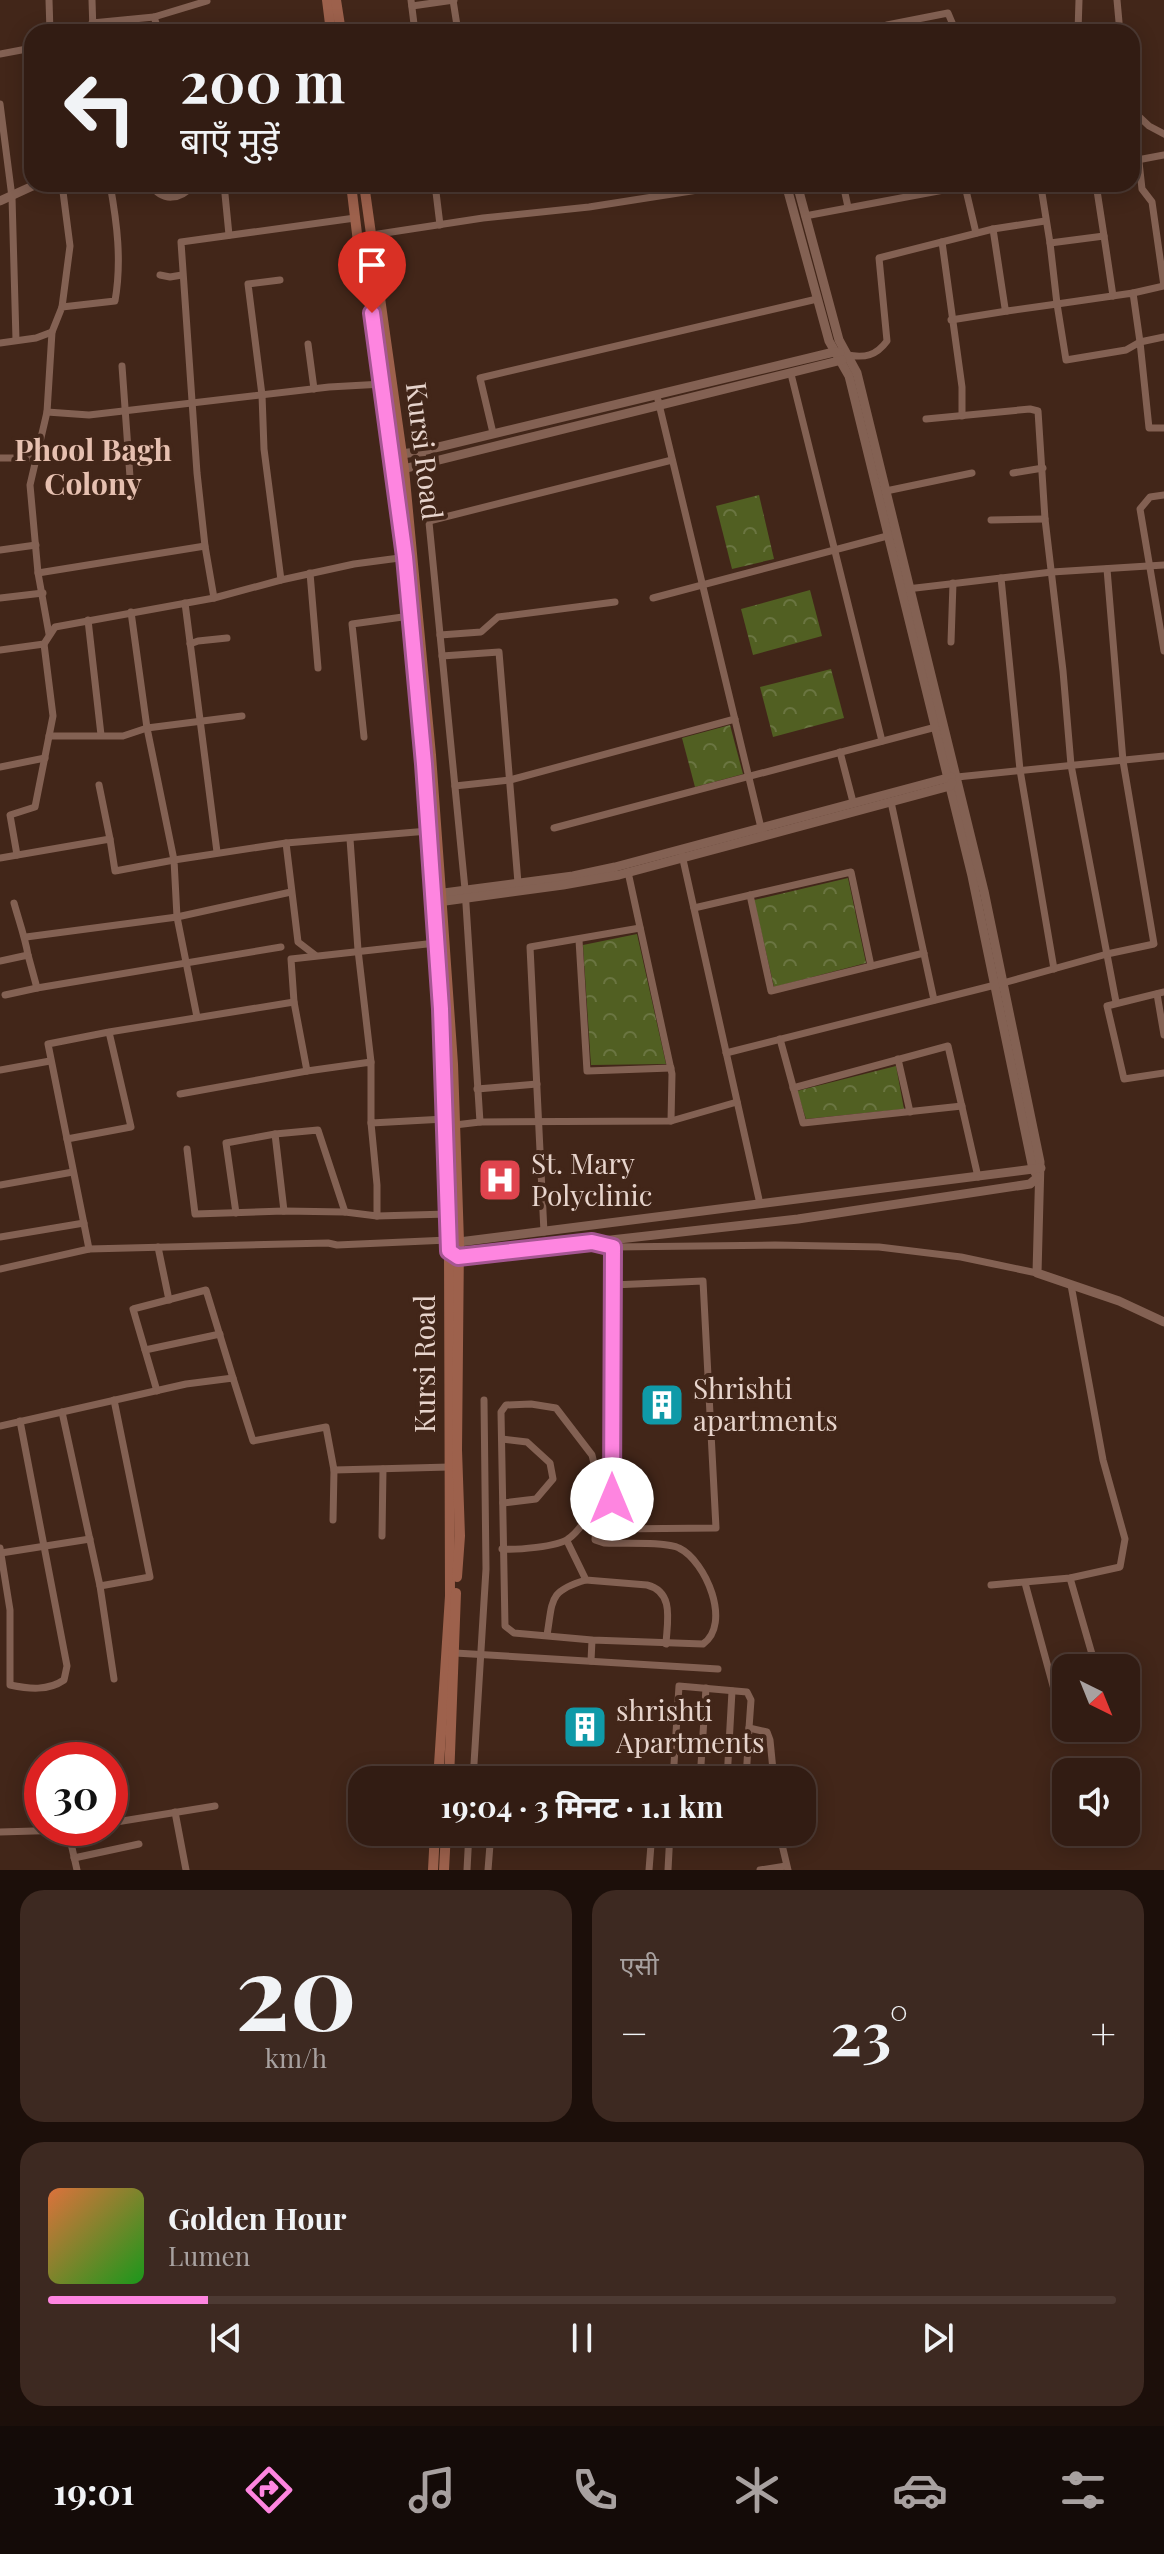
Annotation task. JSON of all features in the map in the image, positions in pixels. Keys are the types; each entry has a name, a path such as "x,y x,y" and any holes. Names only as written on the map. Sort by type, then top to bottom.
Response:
{"main road":[{"path":"327,0 329,24"},
{"path":"336,0 340,24"},
{"name":"Kursi Road","path":"352,192 387,384"},
{"name":"Kursi Road","path":"365,192 409,556 437,898 450,1122 454,1247 450,1596 439,1766"},
{"name":"Kursi Road","path":"409,556 410,616 428,831 437,898 436,943 450,1122 448,1214 454,1247"},
{"name":"Kursi Road","path":"450,1766 460,1536 452,1474"},
{"path":"433,1870 434,1846"},
{"path":"444,1870 445,1846"}],"street":[{"path":"49,0 50,24"},
{"path":"92,0 93,24"},
{"path":"414,24 411,3 454,0 457,24"},
{"path":"1078,24 1079,0"},
{"path":"1117,0 1119,22"},
{"path":"115,24 154,17 207,1"},
{"path":"892,24 948,13 953,24"},
{"path":"154,17 156,24"},
{"path":"0,54 24,50"},
{"path":"0,104 12,197 16,340"},
{"path":"1140,118 1164,134"},
{"path":"1140,161 1164,155"},
{"path":"951,320 1164,286 1152,202 1142,189 1140,180"},
{"path":"0,201 24,191"},
{"path":"49,634 38,573 30,485 47,412 52,332 62,307 70,246 63,192"},
{"path":"62,307 115,301 119,276 117,226 111,192"},
{"path":"157,192 161,197 169,198 176,198 184,192"},
{"path":"225,192 229,235"},
{"path":"436,192 440,225"},
{"path":"372,235 685,192"},
{"path":"788,192 829,341 834,352 857,373 886,491 893,534"},
{"path":"799,192 893,534 951,780"},
{"path":"845,192 848,207"},
{"path":"805,216 928,192"},
{"path":"967,192 976,233"},
{"path":"1042,192 1066,360 1126,350 1140,342 1164,337"},
{"path":"1097,192 1113,296"},
{"path":"214,598 197,473 181,242 355,218"},
{"path":"398,470 791,374 844,358 875,353 887,341 879,258 993,229 1045,221"},
{"path":"993,229 1007,311"},
{"path":"1050,243 1104,236"},
{"path":"942,242 962,387 962,416"},
{"path":"160,275 182,275"},
{"path":"280,280 248,284 281,580"},
{"path":"1133,293 1149,428 1164,428"},
{"path":"493,433 480,378 817,299"},
{"path":"0,343 36,338 52,332"},
{"path":"308,344 314,389"},
{"path":"397,455 834,352"},
{"path":"122,366 131,491"},
{"path":"791,374 882,741"},
{"path":"47,412 89,415 314,389 387,384"},
{"path":"656,394 762,832"},
{"path":"926,419 1030,409 1038,411 1045,519 1071,765 1116,1002"},
{"path":"422,451 465,893 480,1122"},
{"path":"0,457 38,458"},
{"path":"429,521 672,460"},
{"path":"1013,473 1043,468"},
{"path":"886,491 972,473"},
{"path":"1164,495 1150,497 1140,509 1164,651"},
{"path":"991,520 1045,519"},
{"path":"653,598 893,534"},
{"path":"0,550 36,545"},
{"path":"38,573 205,546"},
{"path":"17,855 10,815 35,807 53,716 44,644 55,627 214,598 310,573 409,556"},
{"path":"906,589 1052,572 1164,565"},
{"path":"1107,569 1123,761 1154,944"},
{"path":"310,573 318,668"},
{"path":"1001,578 1020,770 1054,969"},
{"path":"951,642 953,583"},
{"path":"906,589 936,727 984,891 999,984 1037,1171 1037,1273"},
{"path":"0,598 43,593"},
{"path":"440,635 481,632 498,617 615,602"},
{"path":"185,603 217,852"},
{"path":"131,612 147,728 174,860 177,917 197,1017"},
{"path":"364,737 352,624 410,616"},
{"path":"88,620 101,735"},
{"path":"190,644 227,638"},
{"path":"0,650 44,644"},
{"path":"442,656 499,652 518,883"},
{"path":"49,736 123,736 147,728 242,716"},
{"path":"455,786 510,780 735,719"},
{"path":"554,828 936,727"},
{"path":"840,752 853,802"},
{"path":"762,832 853,802 951,780 1164,756"},
{"path":"0,767 45,758"},
{"path":"437,898 682,853 891,802 951,780"},
{"path":"99,785 115,871 286,843 428,831"},
{"path":"891,802 934,1000"},
{"path":"0,858 110,839"},
{"path":"350,839 358,950 371,1062 377,1216"},
{"path":"286,843 298,942 315,955"},
{"path":"465,893 563,885 628,872 682,853"},
{"path":"682,853 760,1204"},
{"path":"628,872 671,1068 671,1121"},
{"path":"694,908 851,872 871,966"},
{"path":"26,937 177,917 291,892"},
{"path":"750,895 771,991 924,953"},
{"path":"14,903 21,932 26,937 37,988"},
{"path":"544,1232 530,947 640,928"},
{"path":"579,940 587,1071 671,1068"},
{"path":"726,1053 1164,941"},
{"path":"307,1071 294,1002 291,959 436,943"},
{"path":"5,995 186,961 281,947"},
{"path":"0,961 28,955"},
{"path":"1164,1035 1160,993 1107,1006 1124,1079 1164,1073"},
{"path":"89,1249 48,1044 294,1002"},
{"path":"67,1139 131,1127 109,1032"},
{"path":"780,1039 803,1123 962,1106"},
{"path":"793,1088 948,1046 978,1177"},
{"path":"898,1059 910,1112"},
{"path":"0,1070 50,1061"},
{"path":"180,1094 371,1062"},
{"path":"477,1089 537,1084"},
{"path":"371,1123 671,1121 737,1102"},
{"path":"236,1213 226,1143 318,1130 345,1212"},
{"path":"275,1134 284,1211"},
{"path":"187,1149 195,1214 284,1211 377,1216 448,1214"},
{"path":"454,1247 544,1232 1037,1171"},
{"path":"0,1269 89,1249 328,1243 454,1247 592,1242 813,1216 1030,1184 1037,1171"},
{"path":"0,1185 73,1172"},
{"path":"0,1237 84,1223"},
{"path":"592,1242 613,1247 879,1247 961,1257 1037,1273 1119,1301 1164,1322"},
{"path":"158,1247 169,1300"},
{"path":"613,1247 612,1529 716,1528 703,1281 613,1285"},
{"path":"991,1585 1070,1578 1120,1567 1125,1539 1103,1460 1071,1285"},
{"path":"157,1391 133,1309 206,1290 253,1441 326,1427 334,1470 333,1520"},
{"path":"145,1350 220,1334"},
{"path":"0,1426 157,1391 233,1378"},
{"path":"100,1586 150,1577 114,1400"},
{"path":"474,1766 486,1569 484,1400"},
{"path":"531,1404 556,1408 592,1455 599,1485 595,1540 677,1546 691,1556 702,1571 715,1609 713,1636 703,1644 666,1644 514,1633 505,1626 502,1439 501,1412 506,1405 531,1404"},
{"path":"62,1412 100,1586 114,1679"},
{"path":"20,1421 44,1547 67,1666 64,1680 56,1685 30,1689 10,1685 10,1610 1,1551 44,1547 90,1539"},
{"path":"502,1439 527,1442 550,1463 553,1479 536,1499 503,1503"},
{"path":"334,1470 383,1469 452,1474"},
{"path":"382,1536 383,1469"},
{"path":"485,1480 503,1479"},
{"path":"502,1549 518,1550 567,1541 599,1499"},
{"path":"567,1541 586,1580"},
{"path":"1070,1578 1092,1654"},
{"path":"547,1635 557,1594 564,1586 586,1580 656,1587 666,1597 668,1605 666,1644"},
{"path":"1025,1583 1052,1682"},
{"path":"591,1661 592,1640"},
{"path":"455,1653 718,1669"},
{"path":"674,1766 679,1686 747,1692 751,1700 747,1766"},
{"path":"701,1766 706,1688"},
{"path":"728,1766 732,1691"},
{"path":"749,1728 767,1732 773,1766"},
{"path":"128,1820 215,1806"},
{"path":"175,1812 186,1870"},
{"path":"0,1832 24,1831"},
{"path":"74,1858 139,1844"},
{"path":"71,1846 77,1870"},
{"path":"467,1870 468,1846"},
{"path":"488,1870 490,1846"},
{"path":"649,1870 651,1846"},
{"path":"668,1870 669,1846"},
{"path":"760,1870 787,1868 782,1846"}],"green space":[{"path":"759,495 774,559 732,569 716,506"},
{"path":"810,590 822,636 753,655 741,609"},
{"path":"831,669 844,718 773,737 760,687"},
{"path":"730,725 743,774 695,787 682,738"},
{"path":"848,878 866,963 774,987 754,900"},
{"path":"637,934 666,1064 591,1065 583,945"},
{"path":"896,1066 904,1109 806,1119 797,1091"}],"place":[{"name":"St. Mary Polyclinic","path":"500,1180"},
{"name":"Shrishti apartments","path":"662,1405"},
{"name":"shrishti Apartments","path":"585,1727"}],"district":[{"name":"Phool Bagh Colony","path":"93,468"}],"route":[{"path":"372,313 405,557 424,764 441,1009 449,1251 458,1257 592,1242 613,1247 612,1499"}]}
